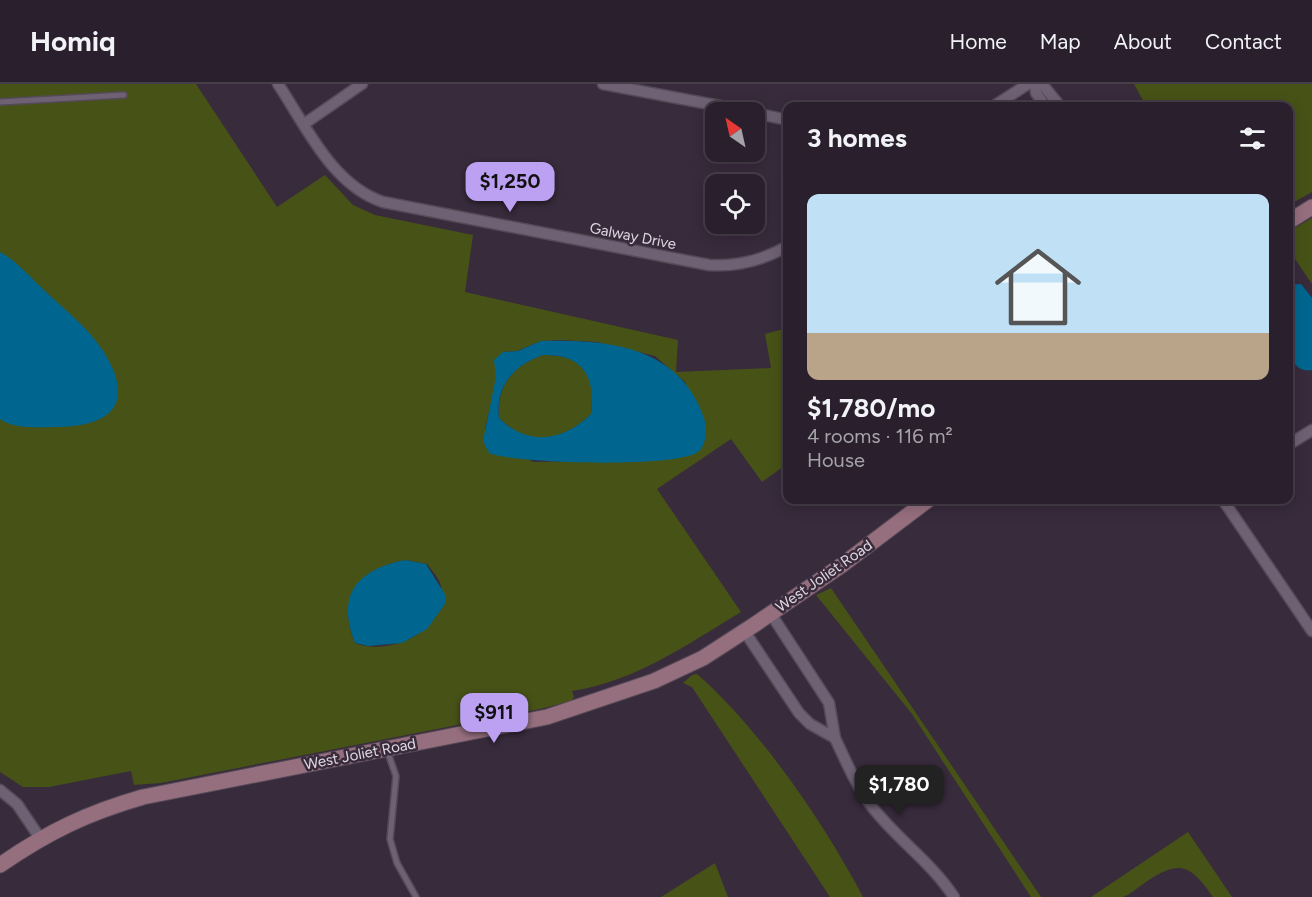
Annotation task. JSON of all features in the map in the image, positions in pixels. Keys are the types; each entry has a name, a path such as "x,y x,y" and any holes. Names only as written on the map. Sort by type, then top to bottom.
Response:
{"main road":[{"path":"1293,219 1312,207"},
{"name":"West Joliet Road","path":"0,865 40,838 96,810 143,796 547,717 602,700 703,658 842,565 923,504"}],"street":[{"name":"Galway Drive","path":"278,84 344,180 366,195 393,205 710,266 730,266 759,259 783,248"},
{"path":"304,123 362,84"},
{"path":"603,84 705,104"},
{"path":"1000,102 1028,84"},
{"path":"1035,84 1036,93 1042,102"},
{"path":"1042,84 1057,102"},
{"path":"765,115 783,119"},
{"path":"1293,442 1312,430"},
{"path":"1226,504 1312,631"},
{"path":"771,614 829,703 835,738 856,782 873,807 915,850 954,897"},
{"path":"745,632 799,713 810,724 835,738"},
{"path":"0,790 17,804 40,838"}],"lane":[{"path":"0,102 124,95"},
{"path":"386,749 396,776 390,839 397,863 416,897"}],"green space":[{"path":"0,84 196,84 277,207 325,175 353,205 375,215 473,235 465,292 678,340 676,372 771,368 765,334 783,329 783,467 762,482 731,439 657,489 741,612 681,649 617,679 572,691 574,697 571,701 540,709 161,783 134,785 131,771 49,787 23,787 0,772","holes":["541,341 597,342 655,356 686,383 588,461 533,462 485,429 503,352 517,351","405,560 427,564 438,578 442,599 438,613 429,625 417,635 386,646 370,647 355,643 348,612 350,599 363,578 374,571"]},
{"path":"1134,84 1312,84 1312,192 1293,203 1293,102 1144,102"},
{"path":"1312,218 1312,284 1293,256 1293,229"},
{"path":"543,355 557,356 578,363 589,379 592,401 591,414 580,423 569,431 546,438 522,434 499,418 500,396 509,378 523,365"},
{"path":"831,588 1041,897 1031,897 912,714 816,595"},
{"path":"697,674 744,721 789,778 830,839 863,897 830,897 692,687 683,683 692,675"},
{"path":"1188,832 1232,897 1213,897 1205,885 1190,871 1174,868 1155,876 1123,897 1091,897"},
{"path":"715,863 728,897 661,897"}],"water":[{"path":"0,252 18,265 77,321 93,337 105,354 114,371 118,386 113,409 104,417 76,426 58,427 20,426 0,419"},
{"path":"1301,284 1312,298 1312,370 1301,369 1293,359 1293,285"},
{"path":"541,341 591,342 638,352 659,361 678,375 693,394 705,422 706,436 701,449 684,457 595,463 530,460 489,453 483,441 496,377 494,360 503,352 518,351","holes":["543,355 557,356 577,363 584,370 591,389 591,414 569,430 546,437 534,437 510,427 499,418 500,396 509,378 533,359"]},
{"path":"405,560 426,564 446,596 445,604 427,629 402,643 368,646 355,643 348,611 354,587 374,570"}]}
